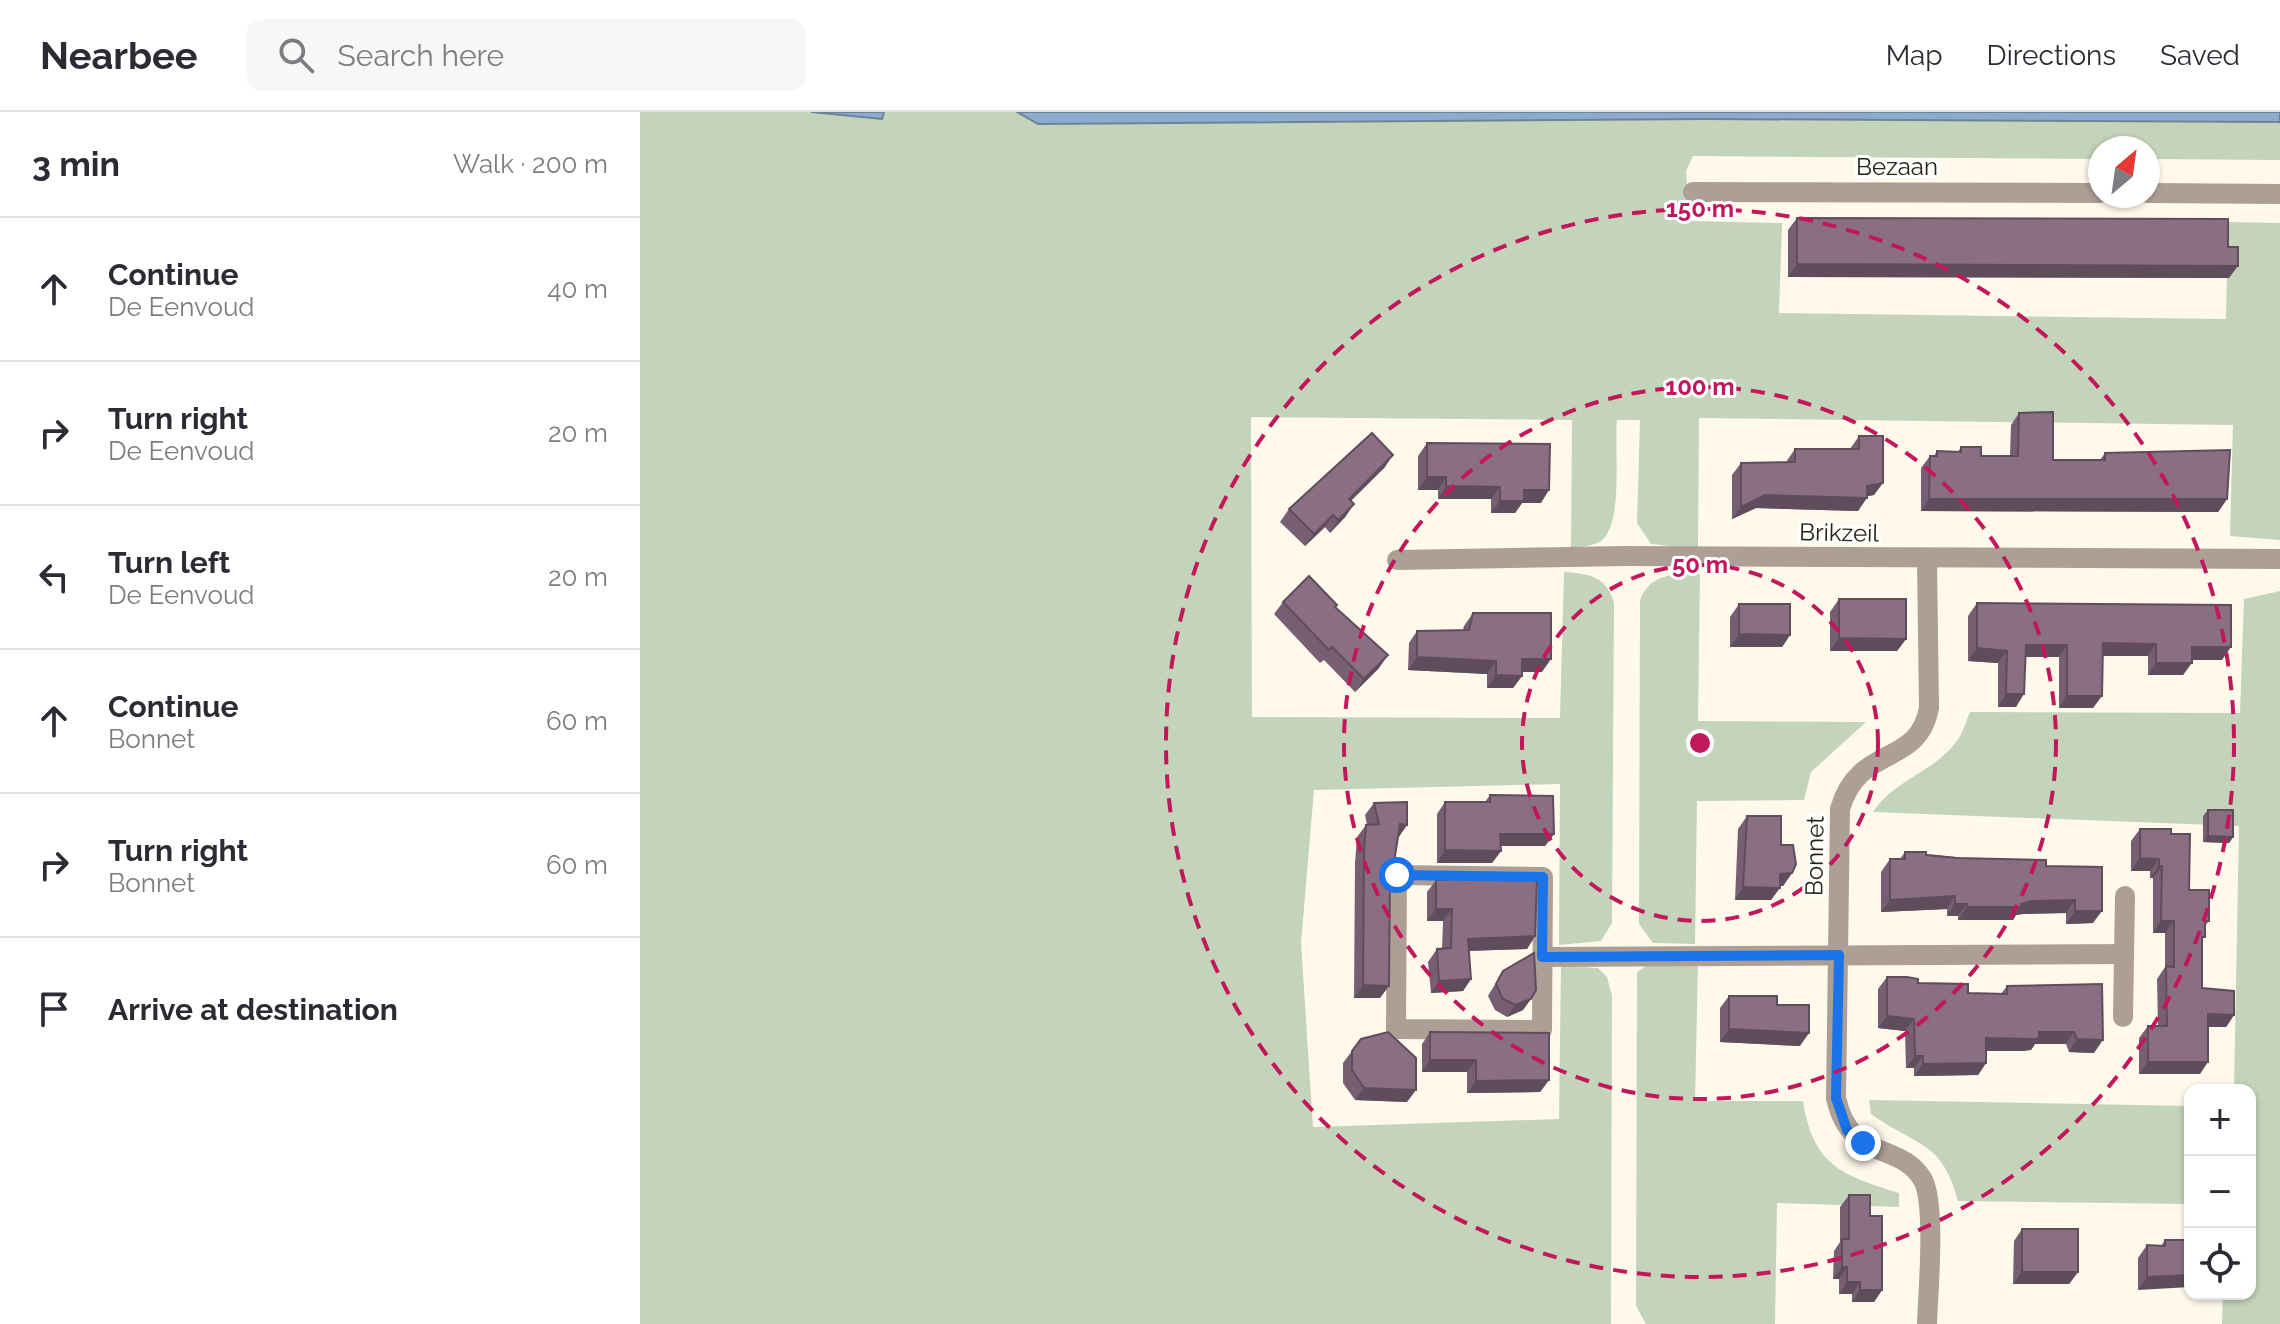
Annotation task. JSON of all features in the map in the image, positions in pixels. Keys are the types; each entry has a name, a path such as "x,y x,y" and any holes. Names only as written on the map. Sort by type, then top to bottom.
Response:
{"street":[{"name":"Bezaan","path":"1693,192 2088,193"},
{"path":"2160,193 2280,194"},
{"name":"Brikzeil","path":"1397,560 1626,556 1927,560 2280,559"},
{"name":"Bonnet","path":"1927,560 1929,708 1926,725 1919,736 1865,767 1847,786 1840,809 1836,1098 1847,1130 1909,1166 1923,1181 1929,1232 1927,1324"},
{"path":"1397,875 1543,877 1542,957 1542,1030 1396,1029 1397,875"},
{"path":"2123,1017 2125,896"},
{"path":"1542,957 2124,954"}],"green space":[{"path":"640,112 811,112 882,119 884,112 1017,112 1038,124 1707,119 2280,122 2280,160 2160,159 2160,136 2088,136 2088,159 1693,156 1686,171 1690,221 1782,223 1779,313 2226,319 2228,222 2280,223 2280,540 2230,536 2233,425 1699,418 1698,549 1651,544 1637,523 1640,420 1617,420 1613,519 1601,541 1571,548 1572,420 1251,417 1252,717 1560,718 1564,572 1596,578 1611,594 1614,603 1612,923 1601,941 1559,945 1560,784 1314,790 1301,943 1313,1127 1559,1119 1561,966 1598,968 1607,977 1612,996 1611,1324 640,1324"},
{"path":"1700,574 1698,721 1866,722 1811,772 1804,800 1697,801 1695,944 1653,943 1639,924 1640,600 1657,580 1672,575"},
{"path":"2280,591 2280,1324 2222,1324 2223,1300 2256,1300 2256,1084 2234,1084 2239,826 1873,812 1892,792 1948,752 1959,738 1970,712 2240,713 2244,599"},
{"path":"1698,963 1695,1101 1803,1101 1814,1140 1833,1164 1861,1180 1899,1193 1899,1207 1777,1203 1775,1324 1646,1324 1636,1306 1637,972 1646,966"},
{"path":"1869,1100 2184,1106 2184,1204 1958,1201 1952,1181 1936,1155 1871,1114"}],"water":[{"path":"811,112 884,112 882,119"},
{"path":"1017,112 2280,112 2280,122 1707,119 1038,124"}],"building":[{"path":"1797,218 2228,219 2228,247 2238,247 2238,266 1797,264"},
{"path":"2053,412 2053,460 2105,460 2105,453 2230,450 2227,499 1929,499 1930,456 1937,456 1937,451 1961,452 1961,447 1981,447 1981,456 2018,456 2019,413"},
{"path":"1372,433 1393,455 1349,499 1354,504 1338,520 1333,515 1314,534 1289,509"},
{"path":"1859,436 1883,436 1883,483 1867,486 1867,498 1765,495 1741,507 1741,463 1795,462 1795,449 1859,449"},
{"path":"1427,443 1550,444 1549,490 1524,490 1524,501 1500,501 1500,487 1446,486 1446,477 1427,477"},
{"path":"1309,576 1337,605 1335,607 1388,655 1364,679 1332,647 1329,650 1283,602"},
{"path":"1839,599 1906,599 1906,639 1839,638"},
{"path":"1977,603 2231,605 2231,647 2192,647 2192,663 2156,663 2156,644 2103,643 2102,696 2067,696 2067,645 2026,645 2024,694 2006,694 2007,651 1977,648"},
{"path":"1739,604 1790,604 1790,635 1739,634"},
{"path":"1473,613 1551,613 1551,659 1522,659 1522,676 1496,675 1496,661 1417,657 1417,631 1469,630"},
{"path":"1490,795 1553,796 1554,834 1500,834 1501,851 1445,850 1445,802 1490,802"},
{"path":"1407,802 1407,825 1400,824 1392,875 1390,869 1389,986 1363,985 1366,825 1379,824 1374,803"},
{"path":"2208,810 2233,810 2233,837 2208,836"},
{"path":"1747,816 1781,816 1781,845 1793,845 1796,864 1792,873 1780,874 1780,888 1743,887"},
{"path":"2140,829 2171,829 2171,834 2190,834 2189,890 2209,890 2209,921 2205,921 2205,937 2202,937 2202,988 2234,991 2234,1015 2208,1014 2208,1062 2148,1062 2148,1026 2167,1026 2166,966 2174,967 2174,921 2161,921 2162,866 2159,866 2159,859 2140,858"},
{"path":"1905,852 1926,852 1926,855 1957,858 2046,860 2046,866 2102,867 2102,911 2075,911 2075,900 2032,901 2021,904 2021,907 1967,907 1967,904 1955,904 1955,896 1890,900 1890,859 1905,859"},
{"path":"1445,876 1537,881 1535,936 1468,939 1471,979 1439,981 1437,949 1451,948 1452,909 1436,909 1436,880 1445,880"},
{"path":"1534,953 1536,990 1531,999 1515,1005 1503,999 1496,984 1503,971"},
{"path":"1887,977 1918,979 1918,983 1968,984 1968,993 2007,994 2007,986 2102,984 2103,1040 2077,1039 2074,1032 2039,1032 2039,1038 2033,1039 1986,1038 1986,1063 1923,1064 1923,1056 1915,1056 1914,1019 1887,1016"},
{"path":"1729,996 1777,996 1777,1005 1809,1005 1809,1033 1729,1029"},
{"path":"1388,1032 1416,1058 1416,1090 1364,1088 1352,1070 1352,1051 1361,1039"},
{"path":"1430,1032 1549,1033 1549,1080 1476,1081 1476,1060 1430,1060"},
{"path":"1849,1195 1870,1195 1870,1216 1882,1216 1882,1290 1860,1290 1860,1282 1847,1282 1847,1267 1842,1267 1842,1239 1849,1239"},
{"path":"2022,1229 2078,1229 2078,1272 2022,1272"},
{"path":"2165,1240 2184,1240 2184,1275 2147,1277 2147,1245 2165,1246"}],"route":[{"path":"1397,875 1543,877 1542,957 1839,955 1836,1098 1847,1130 1863,1143"}]}
